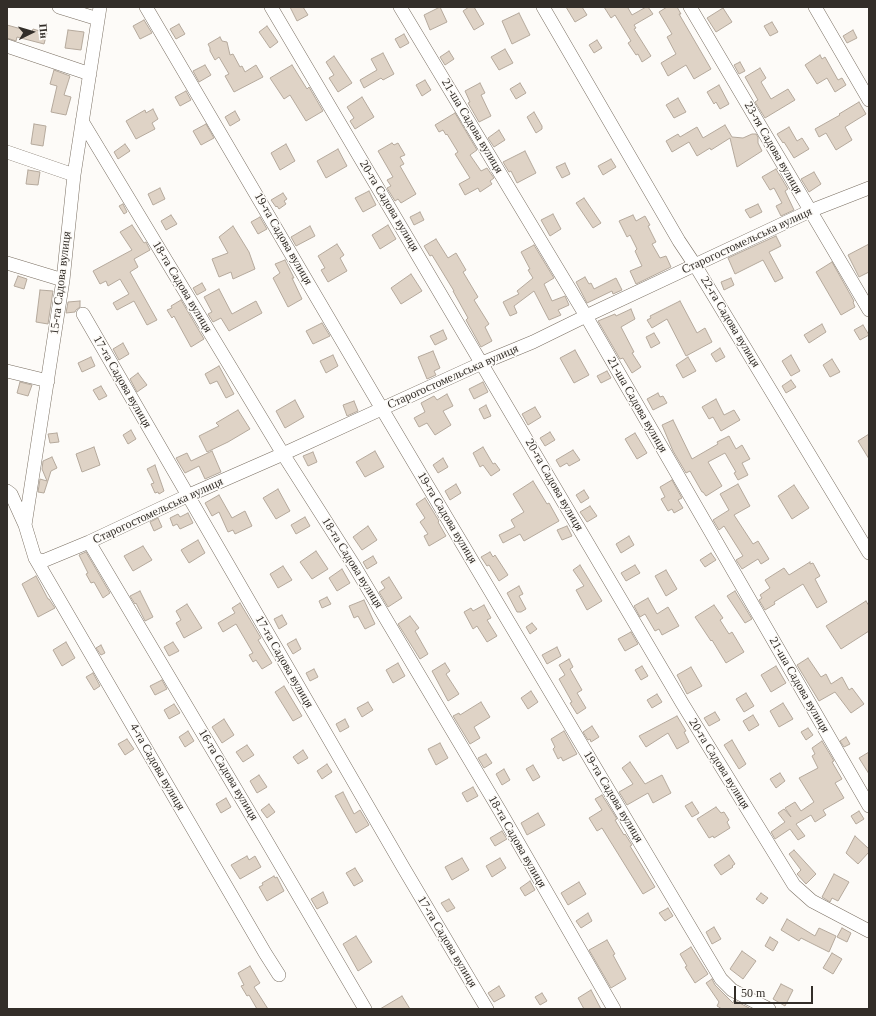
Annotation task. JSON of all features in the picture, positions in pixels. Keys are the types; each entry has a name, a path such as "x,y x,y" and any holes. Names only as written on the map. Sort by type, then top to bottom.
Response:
{"street":[{"path":"59,7 99,13"},
{"name":"19-та Садова вулиця","path":"146,7 382,409 721,979 732,990 769,1009"},
{"name":"20-та Садова вулиця","path":"271,7 682,703 794,885 812,902 869,931"},
{"name":"21-ша Садова вулиця","path":"400,7 586,316 869,806"},
{"name":"22-га Садова вулиця","path":"542,7 679,241 869,553"},
{"name":"23-тя Садова вулиця","path":"690,7 869,310"},
{"path":"815,7 869,100"},
{"name":"15-та Садова вулиця","path":"35,558 25,525 63,280 74,175 99,13"},
{"path":"7,46 90,74"},
{"name":"18-та Садова вулиця","path":"82,121 283,454 355,567 504,818 614,1009"},
{"path":"7,152 74,175"},
{"name":"Старогостомельська вулиця","path":"35,558 43,561 89,542 187,496 482,363 533,342 810,211 869,188"},
{"path":"7,263 63,280"},
{"name":"17-та Садова вулиця","path":"83,314 187,496 487,1009"},
{"path":"7,371 48,381"},
{"path":"7,491 11,494 25,525"},
{"name":"16-та Садова вулиця","path":"89,542 264,835 365,1009"},
{"name":"4-та Садова вулиця","path":"35,558 261,946 280,975"}],"building":[{"path":"290,7 303,7 308,15 297,21"},
{"path":"440,7 447,22 430,30 424,15"},
{"path":"469,7 474,7 484,24 474,30 463,11"},
{"path":"566,7 582,7 587,15 575,22"},
{"path":"604,7 629,7 628,8 632,15 648,7 653,14 634,25 636,28 634,29 651,56 642,62 638,54 636,55 628,43 631,41 615,15 611,18"},
{"path":"667,7 677,7 681,14 679,14 711,69 694,79 686,65 668,76 661,63 676,54 667,37 672,34 659,12"},
{"path":"723,8 732,22 716,32 707,18"},
{"path":"519,13 530,35 512,44 502,21"},
{"path":"144,20 152,33 140,39 133,26"},
{"path":"772,22 778,32 770,36 764,26"},
{"path":"179,24 185,34 176,39 170,29"},
{"path":"7,25 32,32 33,29 47,33 44,44 17,37 16,41 7,38"},
{"path":"267,26 278,42 270,48 259,32"},
{"path":"68,30 84,32 81,50 65,48"},
{"path":"853,30 857,38 847,43 843,36"},
{"path":"404,34 409,43 400,48 395,39"},
{"path":"220,37 222,41 227,42 230,55 233,54 240,67 242,66 245,72 256,65 263,77 234,92 225,76 229,74 219,57 215,60 208,44"},
{"path":"597,40 602,48 594,53 589,45"},
{"path":"505,49 513,63 499,70 491,57"},
{"path":"449,51 454,59 445,65 440,57"},
{"path":"383,53 394,74 383,80 381,78 364,88 360,80 377,70 371,59"},
{"path":"820,55 822,59 825,57 838,80 842,78 846,85 835,92 827,78 817,84 805,65"},
{"path":"334,56 352,83 338,92 329,78 334,75 326,62"},
{"path":"740,62 745,71 739,74 734,65"},
{"path":"205,65 211,75 199,82 193,71"},
{"path":"292,65 307,89 309,87 323,111 306,121 290,95 284,99 270,78"},
{"path":"760,68 766,78 761,82 771,99 788,89 795,100 765,118 755,102 758,100 745,77"},
{"path":"54,70 70,76 64,95 71,97 66,115 51,112 57,86 50,84"},
{"path":"425,80 431,90 422,96 416,85"},
{"path":"480,83 485,93 481,95 491,116 479,122 468,103 470,102 465,91"},
{"path":"520,83 526,93 516,99 510,89"},
{"path":"719,85 729,104 720,109 716,102 714,104 707,92"},
{"path":"186,91 191,100 180,106 175,97"},
{"path":"362,97 374,117 355,129 350,121 354,118 347,107"},
{"path":"678,98 686,112 674,118 666,105"},
{"path":"859,102 866,114 845,127 852,140 836,150 826,133 819,137 815,129"},
{"path":"153,109 158,119 152,123 155,129 136,139 126,121 145,110 146,113"},
{"path":"235,111 240,120 230,126 225,117"},
{"path":"534,112 542,126 542,129 536,133 527,117"},
{"path":"455,113 477,150 470,155 481,171 487,168 494,178 490,181 492,184 480,192 478,188 465,195 459,184 470,178 455,154 458,152 447,134 446,135 443,130 439,132 435,125"},
{"path":"34,124 46,126 43,146 31,144"},
{"path":"206,124 214,138 201,145 193,131"},
{"path":"725,125 732,137 743,138 756,134 762,151 737,167 730,138 711,150 710,148 697,156 689,142 672,152 666,141 678,134 680,137 697,127 703,138"},
{"path":"789,127 797,141 802,138 809,149 794,158 777,134"},
{"path":"499,130 505,140 494,147 488,138"},
{"path":"392,143 394,145 398,143 405,155 400,157 404,164 400,166 416,194 401,203 398,199 395,201 387,188 391,186 387,180 393,177 378,151"},
{"path":"125,144 130,151 118,159 114,152"},
{"path":"286,144 295,161 280,170 271,153"},
{"path":"338,149 347,166 326,178 317,161"},
{"path":"525,151 536,173 517,183 511,171 509,172 503,162"},
{"path":"611,159 616,167 603,175 598,166"},
{"path":"565,163 570,174 562,178 556,167"},
{"path":"776,169 788,189 785,191 794,210 781,216 776,206 782,203 774,188 770,190 762,177"},
{"path":"28,170 40,172 38,185 26,184"},
{"path":"814,172 821,184 809,192 801,179"},
{"path":"160,188 165,199 153,205 148,194"},
{"path":"369,191 376,205 363,212 355,198"},
{"path":"283,193 287,199 284,201 286,204 279,209 271,200"},
{"path":"584,198 601,223 593,228 576,203"},
{"path":"123,204 127,212 124,214 119,206"},
{"path":"758,204 762,212 750,218 745,210"},
{"path":"420,212 424,220 414,225 410,217"},
{"path":"553,214 561,229 550,236 541,220"},
{"path":"171,215 177,224 166,230 161,221"},
{"path":"633,215 636,221 645,216 656,242 652,244 660,258 666,256 671,267 636,284 630,271 642,266 635,251 637,249 630,235 627,237 619,221"},
{"path":"260,217 267,229 258,234 251,222"},
{"path":"132,225 144,243 146,242 150,250 134,259 138,267 130,272 157,320 147,325 134,301 117,310 113,303 129,294 120,279 108,286 106,281 100,284 93,271 132,250 120,232"},
{"path":"388,225 396,239 380,249 372,235"},
{"path":"233,226 249,252 255,269 233,279 231,272 219,277 212,259 228,253 219,237"},
{"path":"310,226 315,236 296,246 291,237"},
{"path":"776,236 781,246 769,252 783,278 775,282 763,260 735,274 728,258"},
{"path":"436,239 448,258 456,253 466,270 463,272 478,297 474,300 489,324 485,327 492,341 481,347 466,320 468,318 454,291 432,255 430,256 424,246"},
{"path":"337,244 344,255 340,258 347,271 328,282 321,270 325,268 318,256"},
{"path":"869,244 869,272 859,277 848,255"},
{"path":"534,245 554,278 544,284 552,301 565,296 569,305 558,310 561,315 549,320 534,291 514,306 517,313 510,316 503,302 519,294 517,291 533,278 521,252"},
{"path":"285,260 302,299 288,307 273,278 280,273 275,264"},
{"path":"832,262 854,301 855,307 841,315 816,272"},
{"path":"411,274 422,291 401,304 391,288"},
{"path":"18,276 27,279 24,289 14,286"},
{"path":"585,277 594,289 616,278 622,290 613,294 612,291 587,303 576,282"},
{"path":"731,278 734,285 724,290 721,282"},
{"path":"202,283 206,290 197,295 193,288"},
{"path":"219,289 232,314 256,301 262,313 229,331 221,318 213,322 208,314 212,312 204,297"},
{"path":"40,290 53,291 48,324 36,322"},
{"path":"181,300 204,339 191,347 174,316 172,318 167,310 172,308 171,306"},
{"path":"80,301 80,307 75,312 66,313 68,302"},
{"path":"680,301 697,333 705,328 712,342 686,356 667,319 652,328 647,320 651,318 650,316"},
{"path":"631,309 635,319 621,327 634,352 632,353 641,367 632,373 623,358 620,359 598,321 615,314 616,316"},
{"path":"322,323 330,336 313,344 306,331"},
{"path":"822,324 826,332 809,343 804,335"},
{"path":"863,325 869,335 860,340 854,330"},
{"path":"443,330 447,339 435,345 430,336"},
{"path":"654,333 660,343 651,348 646,337"},
{"path":"123,343 129,354 119,360 113,349"},
{"path":"720,348 725,357 716,362 711,354"},
{"path":"575,350 589,375 574,383 560,358"},
{"path":"433,351 440,368 434,371 436,375 427,379 418,357"},
{"path":"333,355 338,366 326,373 320,361"},
{"path":"791,355 800,371 791,376 782,361"},
{"path":"91,357 95,366 82,372 78,363"},
{"path":"688,357 696,371 683,378 676,365"},
{"path":"832,359 840,372 830,377 823,365"},
{"path":"219,366 234,394 226,398 217,381 210,384 205,374"},
{"path":"607,371 611,378 601,383 597,376"},
{"path":"138,373 147,385 137,392 130,379"},
{"path":"791,380 796,387 786,393 782,386"},
{"path":"20,382 32,385 28,396 17,393"},
{"path":"483,382 488,392 474,399 469,389"},
{"path":"101,386 107,396 99,400 93,390"},
{"path":"658,393 660,397 663,396 667,403 653,410 647,399"},
{"path":"447,394 453,406 443,411 451,425 435,435 427,423 419,427 414,418 425,412 421,403 434,396 437,400"},
{"path":"716,399 724,415 734,410 740,420 721,431 713,417 709,419 702,407"},
{"path":"295,400 304,417 285,428 276,411"},
{"path":"354,401 358,411 347,416 343,405"},
{"path":"486,405 491,416 484,419 479,409"},
{"path":"535,407 541,417 528,425 522,414"},
{"path":"238,410 250,429 207,452 199,436 219,426 216,423"},
{"path":"673,420 692,459 718,444 717,442 729,436 736,449 742,445 750,459 742,463 748,475 738,480 734,473 736,472 725,453 708,462 722,486 706,496 702,492 690,471 686,473 673,451 662,425"},
{"path":"131,430 136,439 128,444 123,435"},
{"path":"550,432 555,440 545,446 540,438"},
{"path":"57,433 59,442 50,443 48,434"},
{"path":"635,433 647,453 637,459 625,439"},
{"path":"869,434 869,459 858,441"},
{"path":"94,447 100,465 82,472 76,454"},
{"path":"483,447 493,464 495,463 500,470 491,476 483,465 480,467 473,453"},
{"path":"573,450 580,460 569,466 567,463 560,467 556,460"},
{"path":"212,451 221,472 205,479 199,466 185,473 176,458 187,453 191,461"},
{"path":"375,451 384,467 365,477 356,462"},
{"path":"313,452 317,462 308,466 303,456"},
{"path":"52,457 57,468 51,471 44,493 38,492 40,479 47,481 42,469 43,461"},
{"path":"443,458 448,467 438,473 433,465"},
{"path":"155,465 164,491 159,494 158,492 155,493 151,484 154,483 147,469"},
{"path":"672,480 682,498 678,500 683,508 674,513 672,509 668,511 661,499 665,497 660,487"},
{"path":"533,481 547,504 549,503 559,521 524,541 520,534 503,543 499,535 515,527 511,520 524,512 513,494"},
{"path":"456,484 461,493 450,500 445,491"},
{"path":"738,484 750,506 734,515 753,544 758,541 769,559 761,564 758,559 742,569 736,560 743,556 724,526 719,530 713,520 729,510 720,494"},
{"path":"794,485 809,508 792,519 778,496"},
{"path":"278,489 290,511 276,519 263,498"},
{"path":"584,490 589,498 581,503 576,495"},
{"path":"219,495 232,518 245,511 252,526 235,534 233,530 228,532 219,512 212,516 205,503"},
{"path":"425,498 446,536 429,546 424,536 428,534 420,522 425,518 416,504"},
{"path":"590,506 597,516 587,522 580,512"},
{"path":"188,513 193,523 180,529 177,524 173,526 170,518 178,514 180,517"},
{"path":"305,517 310,526 296,534 291,525"},
{"path":"158,518 162,527 154,531 150,522"},
{"path":"368,526 377,540 362,550 353,537"},
{"path":"567,526 572,536 562,540 557,530"},
{"path":"629,536 634,545 621,553 616,544"},
{"path":"198,540 205,553 189,563 181,550"},
{"path":"143,546 152,560 133,571 124,556"},
{"path":"316,551 328,569 312,579 300,562"},
{"path":"86,552 110,593 103,598 94,582 91,583 86,574 88,573 79,555"},
{"path":"490,552 493,557 495,555 508,575 499,581 489,565 487,566 481,557"},
{"path":"711,553 716,560 705,567 700,560"},
{"path":"373,556 377,563 367,569 363,562"},
{"path":"810,562 810,564 813,563 820,576 815,579 827,602 817,608 803,584 774,602 775,604 765,610 759,600 762,598 760,595 770,588 765,580 784,568 789,575"},
{"path":"580,565 602,601 587,610 576,590 584,586 573,570"},
{"path":"635,565 640,573 626,581 621,573"},
{"path":"283,566 292,580 278,588 270,574"},
{"path":"342,569 350,583 337,591 329,578"},
{"path":"666,570 677,589 666,596 655,576"},
{"path":"36,576 48,599 55,608 38,617 22,584"},
{"path":"389,577 402,598 388,607 379,592 385,588 381,582"},
{"path":"519,586 523,594 519,596 526,609 521,612 517,612 507,593"},
{"path":"140,591 153,617 145,621 136,603 135,604 130,596"},
{"path":"735,591 752,619 745,623 727,596"},
{"path":"327,597 331,604 322,608 319,601"},
{"path":"648,598 657,614 668,607 679,626 662,635 659,629 655,631 645,614 640,617 634,606"},
{"path":"364,600 375,624 365,629 358,616 354,618 349,606"},
{"path":"866,601 869,606 869,631 841,649 826,626"},
{"path":"240,603 261,638 258,640 272,663 262,669 256,660 253,662 249,655 253,653 236,624 223,632 218,623 235,613 232,608"},
{"path":"187,604 202,628 184,638 176,623 181,620 176,611"},
{"path":"484,605 491,618 487,620 497,636 487,642 477,626 473,629 464,612 471,608 473,611"},
{"path":"714,605 723,618 720,620 729,634 732,632 744,652 726,663 712,640 711,641 695,617"},
{"path":"282,615 287,624 279,629 274,619"},
{"path":"410,616 419,628 415,631 428,654 420,659 398,624"},
{"path":"532,623 537,629 530,634 526,627"},
{"path":"631,632 638,644 625,651 618,639"},
{"path":"296,639 301,649 293,654 287,644"},
{"path":"66,642 75,658 62,666 53,650"},
{"path":"173,642 179,651 169,656 164,647"},
{"path":"101,645 105,653 101,655 96,648"},
{"path":"557,647 561,656 547,664 542,655"},
{"path":"808,658 821,677 826,674 831,684 842,677 849,690 852,688 864,704 851,713 835,692 819,701 797,665"},
{"path":"569,659 573,667 570,669 582,690 577,693 586,708 577,714 559,679 565,675 559,665"},
{"path":"398,663 405,676 393,683 386,670"},
{"path":"445,663 450,671 446,674 459,694 448,701 432,671"},
{"path":"642,666 648,676 641,680 635,670"},
{"path":"776,666 786,683 771,692 761,675"},
{"path":"691,667 702,686 687,694 677,675"},
{"path":"314,669 318,677 310,681 306,673"},
{"path":"93,673 100,686 94,690 86,677"},
{"path":"162,680 167,689 155,695 150,686"},
{"path":"284,686 302,716 293,721 275,692"},
{"path":"531,691 538,702 528,709 521,698"},
{"path":"746,693 754,706 744,712 736,699"},
{"path":"657,694 662,702 652,708 647,700"},
{"path":"368,702 373,710 362,717 357,708"},
{"path":"481,702 490,717 474,727 480,738 470,744 453,716 459,713 460,715"},
{"path":"783,703 793,719 779,727 770,711"},
{"path":"174,704 180,713 169,719 164,710"},
{"path":"715,712 720,720 709,726 704,718"},
{"path":"753,715 759,725 749,731 743,721"},
{"path":"677,716 686,731 684,732 689,742 677,749 668,733 646,747 639,736"},
{"path":"224,719 234,735 222,743 212,727"},
{"path":"345,719 349,727 340,732 336,724"},
{"path":"592,726 599,737 591,742 583,732"},
{"path":"808,728 813,735 806,740 801,732"},
{"path":"188,731 194,741 185,747 179,737"},
{"path":"564,731 577,754 563,761 561,757 558,759 553,749 555,747 551,739"},
{"path":"846,737 850,744 844,747 840,741"},
{"path":"127,739 134,749 125,755 118,744"},
{"path":"732,740 746,764 739,769 724,745"},
{"path":"822,741 834,761 832,762 842,779 835,783 844,798 823,810 826,815 815,822 811,815 796,824 805,836 798,840 790,829 775,839 771,832 785,822 778,813 784,809 791,817 785,808 795,802 801,811 814,802 799,778 818,768 812,756 815,754 812,748"},
{"path":"440,743 448,758 436,765 428,749"},
{"path":"247,745 254,755 243,762 236,752"},
{"path":"303,750 308,758 298,764 293,757"},
{"path":"869,752 869,774 859,758"},
{"path":"486,754 492,763 484,768 478,758"},
{"path":"630,762 645,784 662,775 671,793 653,803 648,793 627,805 619,792 633,784 622,768"},
{"path":"327,764 332,772 322,779 317,771"},
{"path":"533,765 540,777 533,781 526,769"},
{"path":"504,769 510,780 502,785 496,774"},
{"path":"780,773 785,781 776,788 770,779"},
{"path":"259,775 267,787 257,793 250,781"},
{"path":"473,787 478,796 467,802 462,793"},
{"path":"343,792 354,814 360,810 369,825 356,833 335,796"},
{"path":"602,795 617,819 615,820 632,845 630,846 655,887 643,894 602,828 597,831 589,818 602,810 595,799"},
{"path":"226,798 231,807 221,813 216,804"},
{"path":"692,802 699,813 692,817 685,806"},
{"path":"269,804 275,812 267,818 261,810"},
{"path":"716,807 721,813 724,812 729,820 727,822 730,828 714,838 713,836 709,838 697,819"},
{"path":"859,811 864,819 856,824 851,816"},
{"path":"538,813 545,825 527,835 521,823"},
{"path":"502,831 507,839 495,846 490,838"},
{"path":"855,836 869,849 869,852 858,864 846,853"},
{"path":"794,850 816,874 806,884 797,874 801,870 789,854"},
{"path":"729,855 735,864 721,875 714,865"},
{"path":"247,856 249,860 255,856 261,867 240,879 231,865"},
{"path":"462,858 469,870 452,880 445,867"},
{"path":"500,858 506,868 492,877 486,866"},
{"path":"355,868 363,881 354,886 346,873"},
{"path":"834,874 849,882 838,901 832,898 830,902 822,897"},
{"path":"274,876 275,878 277,877 284,891 267,901 259,887 263,885 262,883"},
{"path":"530,881 535,890 525,896 520,888"},
{"path":"579,882 586,894 568,905 561,893"},
{"path":"323,892 328,903 317,909 311,899"},
{"path":"761,893 768,898 763,904 756,899"},
{"path":"449,899 455,908 447,912 441,903"},
{"path":"668,908 673,916 665,921 659,913"},
{"path":"588,913 592,921 581,928 576,921"},
{"path":"787,919 815,936 819,928 836,936 829,952 801,938 799,941 781,930"},
{"path":"714,927 721,939 712,944 706,932"},
{"path":"842,928 851,933 847,942 837,937"},
{"path":"356,936 372,962 358,971 343,944"},
{"path":"770,937 778,942 773,951 765,946"},
{"path":"607,940 626,979 611,988 589,950"},
{"path":"691,947 708,974 695,983 685,967 687,966 680,954"},
{"path":"742,951 756,961 743,979 730,969"},
{"path":"832,953 842,959 833,974 823,968"},
{"path":"250,966 260,983 254,987 268,1009 257,1009 249,995 247,996 241,986 244,985 238,973"},
{"path":"712,979 715,985 733,1003 734,1000 751,1009 722,1009 717,1006 719,1002 706,983"},
{"path":"781,984 793,990 785,1006 773,999"},
{"path":"499,986 505,996 494,1002 488,993"},
{"path":"591,990 601,1009 584,1009 578,998"},
{"path":"542,993 547,1001 540,1005 535,997"},
{"path":"402,996 410,1009 380,1009"}]}
